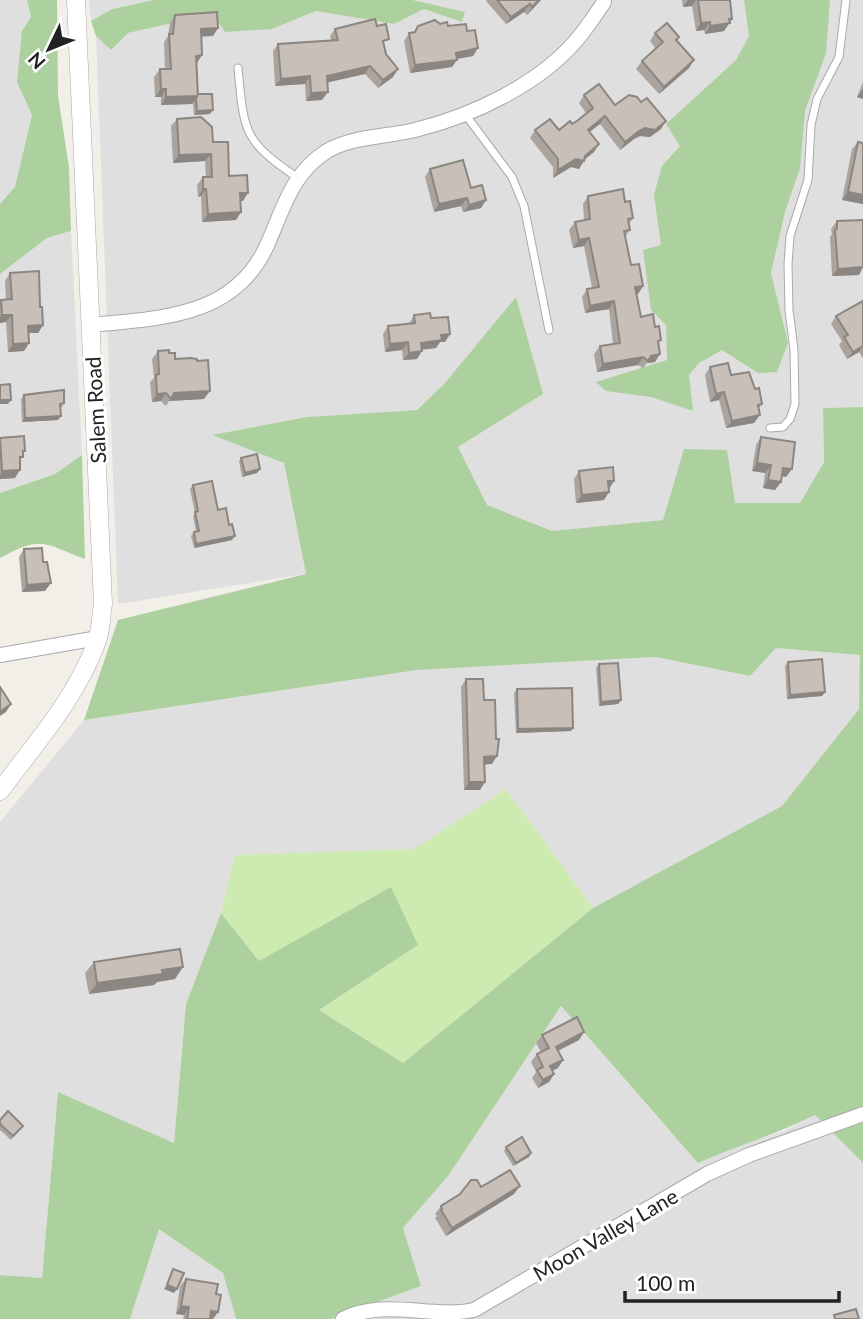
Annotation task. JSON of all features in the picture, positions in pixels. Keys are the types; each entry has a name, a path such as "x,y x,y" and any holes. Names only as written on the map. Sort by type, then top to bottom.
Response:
{"street":[{"name":"Salem Road","path":"0,791 65,702 86,668 98,638 103,604 76,0"},
{"path":"91,325 177,315 199,309 230,291 249,273 263,253 286,197 298,178 316,159 346,143 423,128 465,114 515,89 548,66 578,38 603,1"},
{"path":"0,656 98,638"},
{"name":"Moon Valley Lane","path":"343,1319 372,1309 445,1316 474,1310 707,1174 749,1155 863,1114"}],"lane":[{"path":"770,428 783,427 790,419 795,404 794,350 789,310 790,236 808,180 811,125 817,99 839,57 846,0"},
{"path":"238,68 243,114 250,137 268,157 298,178"},
{"path":"465,114 512,177 523,206 549,330"}],"shaded area":[{"path":"0,0 27,0 31,17 17,82 32,115 15,188 0,204"},
{"path":"89,0 153,0 112,9 91,21"},
{"path":"413,0 863,0 863,407 823,408 824,462 800,503 735,503 663,520 552,531 486,505 458,447 543,394 445,383 417,410 307,417 213,435 284,463 306,574 118,604 96,36 111,50 128,33 213,14 272,29 316,11 394,24 424,9 462,21 464,12"},
{"path":"71,231 82,455 55,474 0,493 0,274 47,238"},
{"path":"776,648 861,655 859,709 782,806 593,908 506,789 415,849 235,855 221,913 186,1004 174,1143 58,1092 42,1278 0,1275 0,822 84,720 417,670 656,657 749,676"},
{"path":"561,1006 666,1127 743,1144 784,1131 815,1115 863,1163 863,1319 331,1319 421,1286 403,1228 448,1176"},
{"path":"159,1228 223,1273 236,1319 130,1319"}],"green space":[{"path":"27,0 57,0 58,96 69,167 71,231 47,238 0,274 0,204 15,187 32,115 17,82 22,31 31,17"},
{"path":"153,0 413,0 465,12 462,22 424,9 394,24 316,11 272,29 225,32 213,14 128,33 111,50 96,36 91,21 112,9"},
{"path":"744,0 830,0 826,53 805,111 800,168 785,212 771,273 788,343 777,372 758,373 722,350 699,363 689,375 693,411 651,397 606,391 596,382 667,360 666,325 651,310 643,250 661,245 654,195 662,166 680,146 666,124 736,60 749,36"},
{"path":"516,297 543,394 458,447 487,505 552,531 663,520 684,449 727,450 735,503 800,503 824,462 823,408 863,407 863,1163 815,1115 698,1163 561,1006 448,1176 403,1228 421,1286 331,1319 236,1319 223,1273 159,1229 130,1319 0,1319 0,1275 42,1278 58,1092 174,1143 186,1004 221,913 259,961 391,887 418,945 319,1010 403,1063 593,908 782,806 859,709 860,655 776,648 750,676 656,657 417,670 84,720 118,620 306,574 284,463 212,435 307,417 417,410 445,383"},
{"path":"82,455 85,559 42,544 25,546 0,558 0,493 55,474"},
{"path":"506,789 593,908 403,1063 319,1010 418,945 259,961 221,913 235,855 414,849"}],"building":[{"path":"497,0 539,0 532,7 530,4 511,17"},
{"path":"698,0 730,0 730,23 710,26 710,22 701,23"},
{"path":"217,12 218,28 201,29 202,55 196,56 198,96 166,97 166,89 161,89 160,69 171,69 169,34 173,34 175,15"},
{"path":"375,19 377,26 386,24 389,39 383,41 386,54 398,69 383,80 370,66 327,76 328,92 311,93 310,76 281,79 278,44 338,40 335,29"},
{"path":"435,20 440,24 447,22 448,26 466,24 467,31 475,30 478,48 456,53 457,60 415,65 409,33 415,32 418,26"},
{"path":"667,23 679,37 676,40 694,60 664,87 642,61 663,42 655,33"},
{"path":"599,84 615,105 629,95 637,97 641,102 647,98 666,121 655,130 645,128 639,131 625,142 605,116 588,130 599,144 585,156 584,161 576,159 558,170 558,159 535,130 550,119 559,130 570,121 572,124 577,121 593,108 584,95"},
{"path":"198,94 212,94 213,110 197,111"},
{"path":"201,117 212,127 213,142 228,142 229,176 247,175 248,193 240,193 241,212 208,214 203,177 212,177 211,154 179,155 177,119"},
{"path":"858,142 863,143 863,195 848,192"},
{"path":"463,160 471,188 482,185 486,200 469,205 467,198 439,204 430,169"},
{"path":"623,189 625,202 630,201 633,218 628,219 630,230 624,231 631,265 639,264 643,286 635,287 641,317 653,314 655,327 659,326 660,354 651,356 648,361 643,357 603,364 600,346 620,343 614,301 590,306 587,289 599,287 589,238 579,240 575,222 590,219 588,196"},
{"path":"863,220 863,267 838,269 835,230 837,221"},
{"path":"39,271 43,325 28,326 29,343 13,344 12,315 2,315 1,300 12,299 10,273"},
{"path":"863,301 863,346 853,352 844,337 848,335 836,316"},
{"path":"430,313 431,318 448,317 450,334 441,335 442,340 421,343 422,351 409,353 408,342 390,344 388,326 415,323 414,315"},
{"path":"169,350 169,353 175,353 175,359 208,360 210,391 174,393 171,399 166,393 157,394 158,351"},
{"path":"728,363 731,375 749,372 755,389 759,388 762,404 758,405 760,415 732,421 724,392 716,394 710,367"},
{"path":"10,384 11,400 0,400 0,385"},
{"path":"64,390 64,403 60,404 61,416 25,418 24,395"},
{"path":"24,436 25,451 23,457 20,457 20,470 2,471 0,438"},
{"path":"761,437 795,442 792,469 783,468 781,482 768,480 771,465 757,463"},
{"path":"257,454 260,469 245,473 241,458"},
{"path":"613,467 614,481 608,481 609,492 582,495 579,471"},
{"path":"212,481 218,510 226,508 229,525 232,524 235,536 196,544 194,532 199,531 195,512 198,511 193,485"},
{"path":"42,548 43,562 47,562 51,583 27,585 24,549"},
{"path":"822,659 825,692 790,695 788,662"},
{"path":"618,663 621,700 601,702 599,664"},
{"path":"466,679 483,679 484,700 495,700 496,739 499,739 497,756 484,757 485,782 469,782"},
{"path":"0,687 11,704 0,712"},
{"path":"572,688 573,728 518,729 517,689"},
{"path":"180,949 183,967 162,970 163,974 97,983 94,962"},
{"path":"577,1017 584,1032 556,1047 563,1060 550,1066 554,1074 543,1080 537,1070 543,1067 537,1054 549,1048 542,1035"},
{"path":"8,1111 23,1126 13,1136 0,1124"},
{"path":"522,1137 531,1153 516,1163 506,1147"},
{"path":"510,1170 520,1186 452,1228 441,1206 460,1194 471,1180 477,1180 481,1187"},
{"path":"173,1269 184,1273 177,1289 167,1285"},
{"path":"186,1279 218,1284 216,1294 221,1295 218,1312 211,1311 210,1319 187,1319 189,1307 181,1306"},
{"path":"856,1309 859,1319 835,1319 834,1315"}]}
